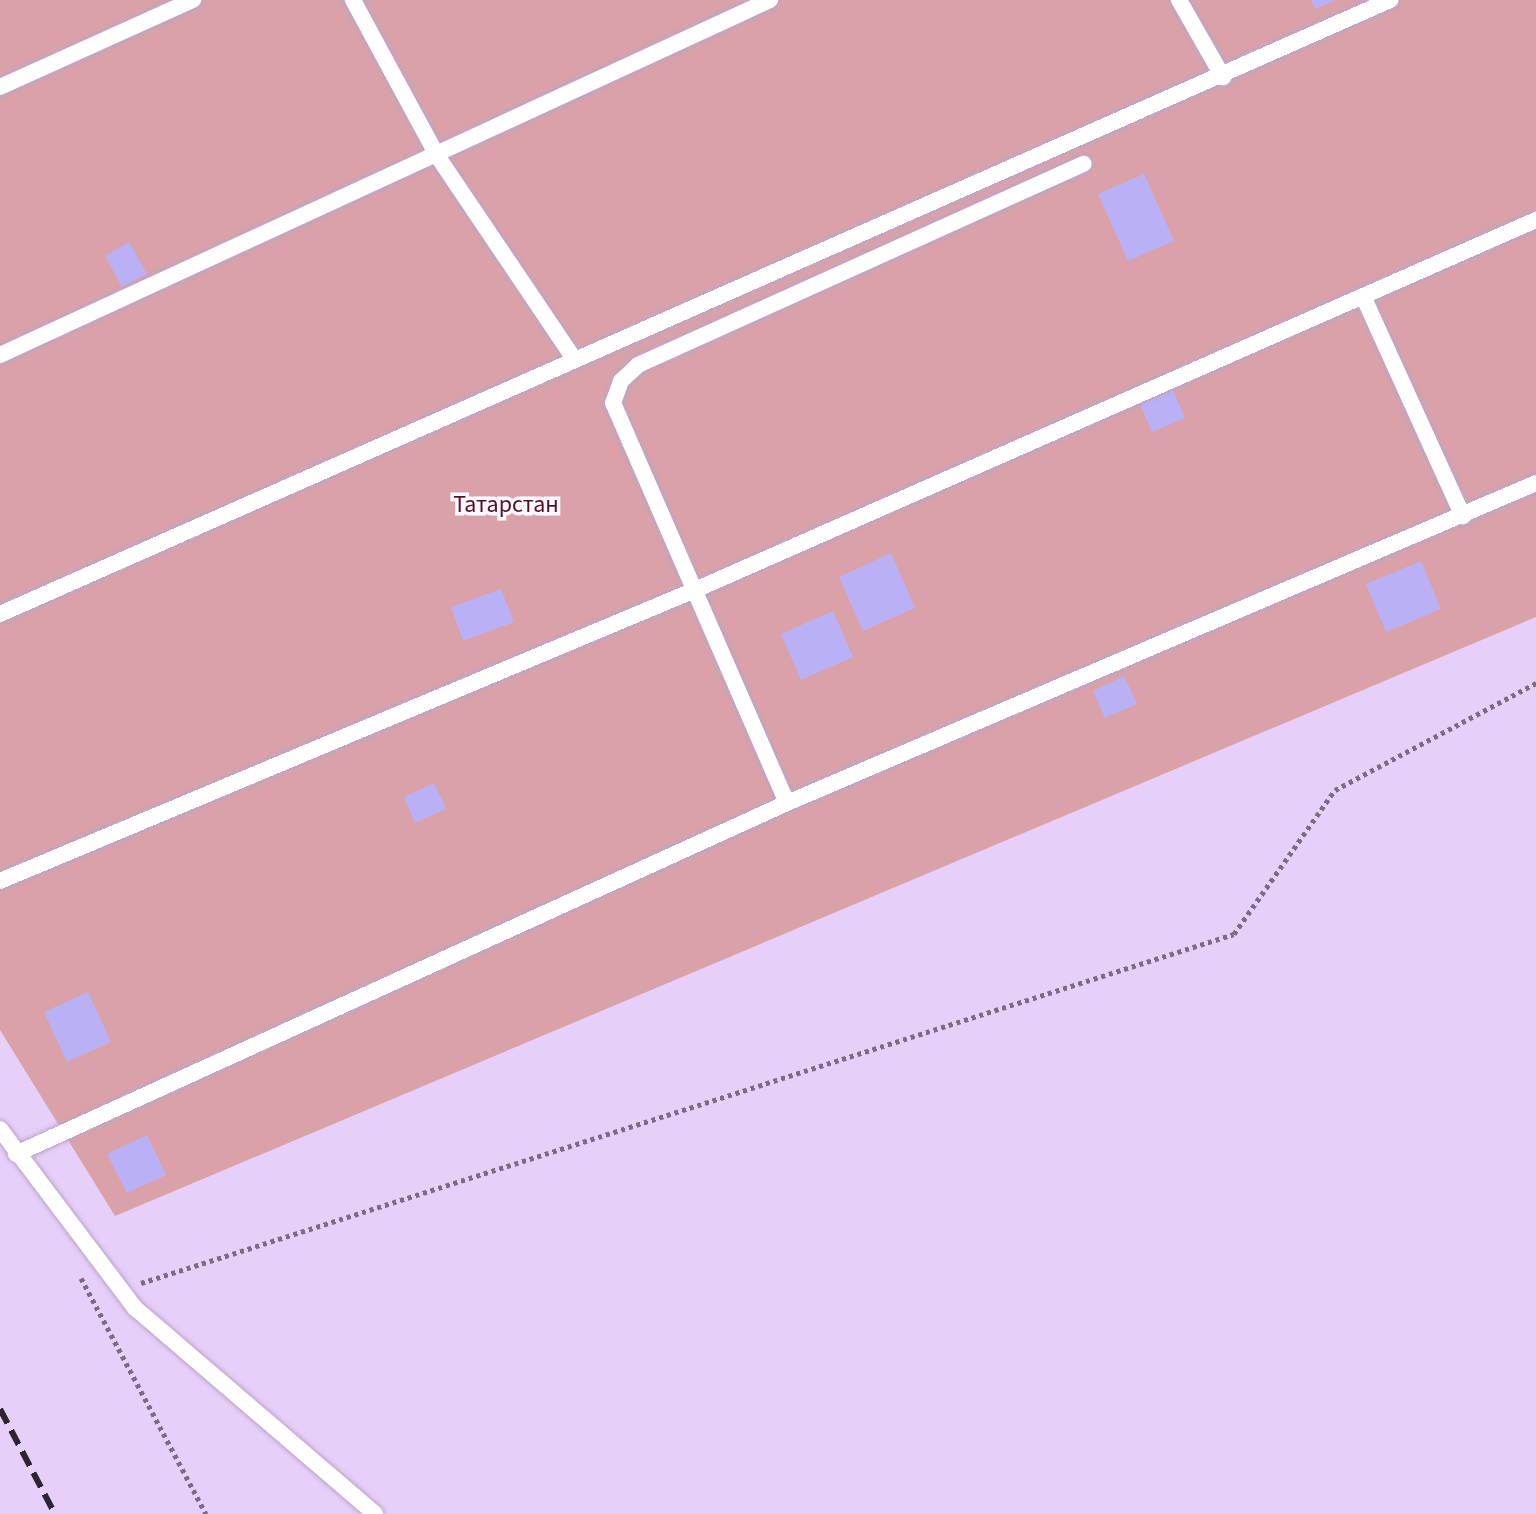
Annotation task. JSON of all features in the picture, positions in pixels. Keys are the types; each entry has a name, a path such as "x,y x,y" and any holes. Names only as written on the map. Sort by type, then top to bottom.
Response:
{"lane":[{"path":"0,87 193,0"},
{"path":"353,0 438,157 574,359"},
{"path":"0,355 438,157 770,0"},
{"path":"1179,0 1223,77"},
{"path":"0,614 574,359 1223,77 1390,0"},
{"path":"787,803 613,403 621,381 638,365 1084,164"},
{"path":"0,881 695,590 1536,220"},
{"path":"1363,296 1463,516"},
{"path":"16,1154 787,803 1536,483"},
{"path":"0,1129 135,1308 375,1514"}],"path":[{"path":"120,1290 1234,934 1335,790 1536,683"},
{"path":"74,1265 206,1514"}],"green space":[{"name":"Татарстан","path":"0,0 1536,0 1536,617 115,1216 0,1030"}],"building":[{"path":"1311,0 1336,0 1315,9"},
{"path":"1144,174 1174,241 1128,261 1098,194"},
{"path":"129,242 147,274 122,287 105,256"},
{"path":"1173,390 1185,418 1152,432 1140,404"},
{"path":"891,553 915,608 863,631 839,577"},
{"path":"1421,561 1441,609 1386,632 1366,584"},
{"path":"501,589 514,622 463,641 451,607"},
{"path":"833,611 853,657 801,680 781,634"},
{"path":"1124,676 1137,704 1105,718 1093,691"},
{"path":"434,783 446,809 415,823 404,797"},
{"path":"88,992 111,1042 67,1062 44,1012"},
{"path":"147,1135 166,1175 127,1193 107,1154"}],"railway":[{"path":"0,1409 55,1514"}]}
